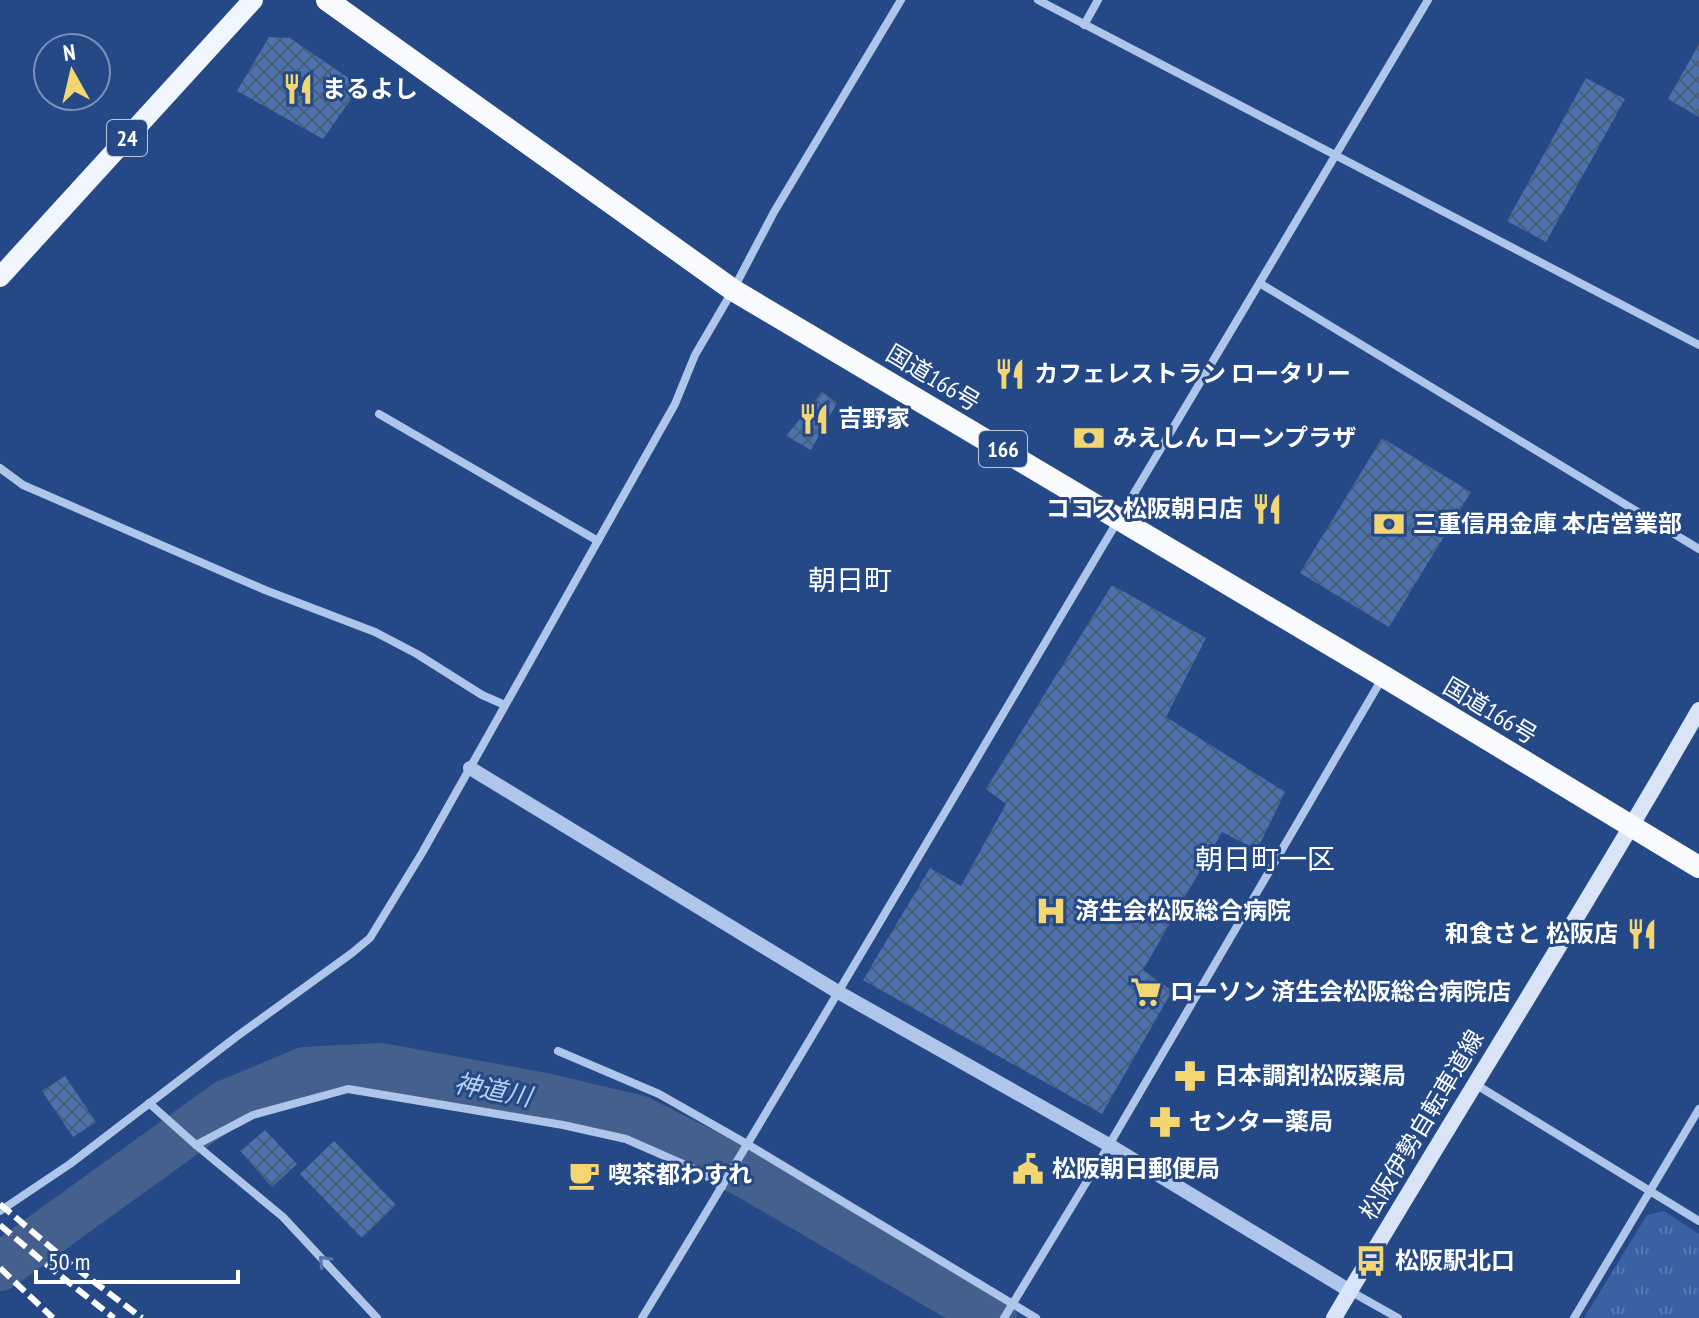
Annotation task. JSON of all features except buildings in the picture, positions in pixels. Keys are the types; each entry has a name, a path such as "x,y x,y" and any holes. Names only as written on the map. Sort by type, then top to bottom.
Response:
{"highway":[{"name":"国道166号","path":"327,0 733,290 1699,867"}],"main road":[{"name":"24","path":"0,277 253,0"},
{"name":"松阪伊勢自転車道線","path":"1334,1318 1474,1083 1632,828 1699,710"}],"street":[{"path":"0,1211 70,1164 370,938 422,853 675,404 695,355 774,212 901,0"},
{"path":"1038,0 1699,345"},
{"path":"1084,25 1098,0"},
{"path":"642,1318 1428,0"},
{"path":"1261,284 1699,549"},
{"path":"379,414 598,541"},
{"path":"0,468 23,485 265,590 375,632 482,695 505,705"},
{"path":"1008,1311 1109,1145 1383,676"},
{"path":"470,768 838,992 1109,1145 1398,1318"},
{"path":"558,1051 659,1094 747,1144 1008,1311 1036,1318"},
{"path":"1474,1083 1699,1221"},
{"path":"196,1145 253,1115 348,1089 563,1125 626,1139 701,1172 722,1187"},
{"path":"149,1103 283,1217 377,1318"},
{"path":"1574,1318 1699,1109"}],"green space":[{"path":"1664,1211 1699,1234 1699,1318 1584,1318 1647,1215"}],"waterway":[{"name":"神道川","path":"0,1267 226,1104 305,1071 381,1067 545,1097 638,1119 748,1175 993,1318"}],"railway":[{"path":"0,1204 69,1263 142,1318"},
{"path":"0,1225 114,1318"},
{"path":"0,1268 53,1318"}],"place":[{"name":"まるよし","path":"298,89"},
{"name":"カフェレストラン ロータリー","path":"1010,374"},
{"name":"吉野家","path":"814,419"},
{"name":"みえしん ローンプラザ","path":"1089,438"},
{"name":"ココス 松阪朝日店","path":"1267,509"},
{"name":"三重信用金庫 本店営業部","path":"1389,524"},
{"name":"済生会松阪総合病院","path":"1051,911"},
{"name":"和食さと 松阪店","path":"1642,934"},
{"name":"ローソン 済生会松阪総合病院店","path":"1146,992"},
{"name":"日本調剤松阪薬局","path":"1190,1076"},
{"name":"センター薬局","path":"1165,1122"},
{"name":"松阪朝日郵便局","path":"1028,1169"},
{"name":"喫茶都わすれ","path":"584,1175"},
{"name":"松阪駅北口","path":"1371,1261"}],"district":[{"name":"朝日町","path":"850,580"},
{"name":"朝日町一区","path":"1265,859"}]}
